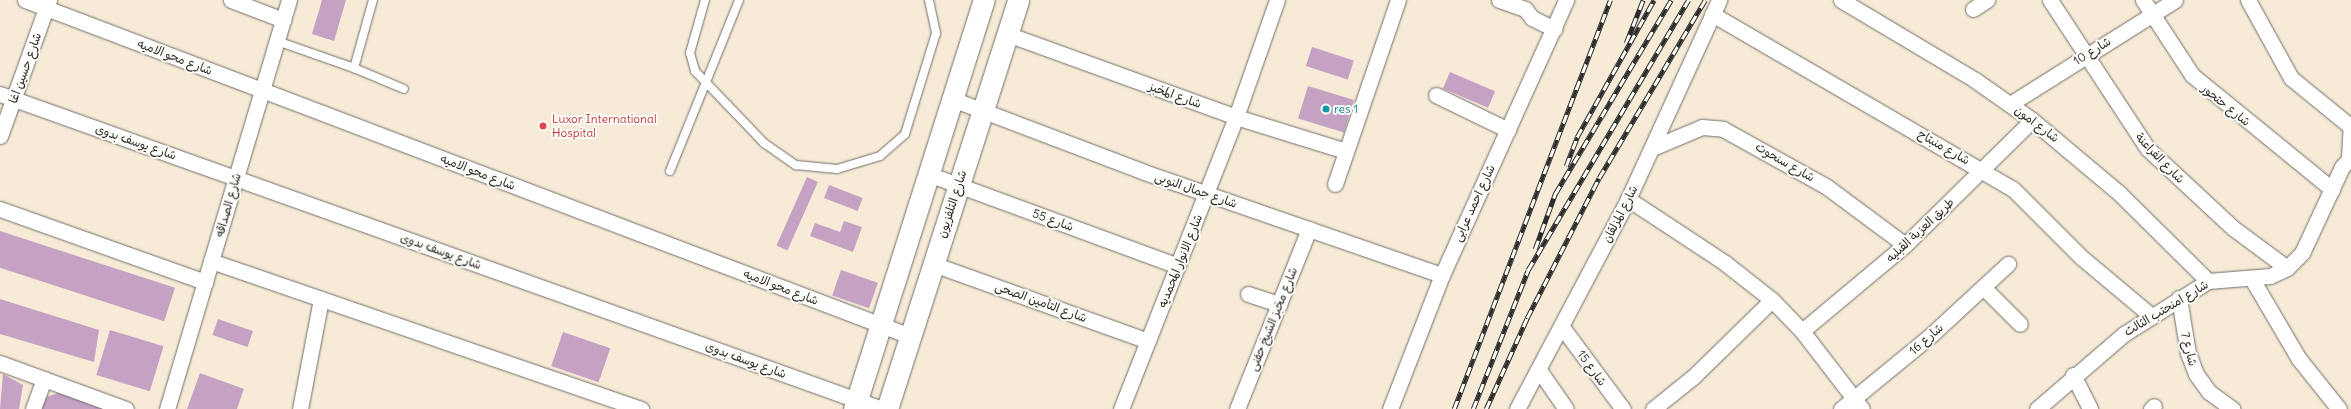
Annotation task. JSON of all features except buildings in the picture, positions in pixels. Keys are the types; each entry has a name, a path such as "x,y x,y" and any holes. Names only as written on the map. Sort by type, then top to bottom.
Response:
{"main road":[{"path":"856,405 880,325 984,0"},
{"name":"شارع التلفزيون","path":"887,409 1018,0"}],"street":[{"name":"شارع محو الاميه","path":"25,0 48,4 262,90 910,336"},
{"path":"232,0 283,20"},
{"name":"شارع الصداقه","path":"167,409 289,0"},
{"name":"شارع الانوار المحمديه","path":"1121,409 1207,194 1277,0"},
{"path":"1335,184 1398,0"},
{"path":"1499,0 1525,9 1532,18 1555,29"},
{"name":"شارع احمد عرابى","path":"1390,409 1442,275 1555,29 1566,0"},
{"path":"1712,14 1719,0"},
{"path":"1973,9 1987,0"},
{"name":"شارع الفراعنة","path":"2050,0 2148,149 2233,228 2287,268"},
{"name":"شارع حتحور","path":"2143,0 2179,58 2207,90 2332,189"},
{"name":"شارع 10","path":"2010,104 2085,55 2175,0"},
{"path":"2248,0 2291,78 2351,125 2350,158"},
{"name":"شارع امون","path":"1850,2 2010,104 2032,120 2119,193 2208,281"},
{"name":"شارع حسين اغا","path":"0,136 7,96 48,4"},
{"name":"شارع المزلقان","path":"1517,409 1562,327 1628,199 1712,14"},
{"name":"شارع منبتاح","path":"1712,14 1984,170 2013,189 2081,257 2150,315"},
{"name":"شارع المخبز","path":"1007,34 1236,117 1346,151"},
{"path":"1436,95 1508,130"},
{"name":"شارع يوسف بدوى","path":"7,96 236,177 856,405 882,409"},
{"name":"شارع جمال النوبى","path":"952,99 1207,194 1442,275"},
{"name":"طريق العزبة القبليه","path":"1802,331 1905,245 1984,170 2032,120"},
{"name":"شارع سنحوت","path":"1652,148 1702,127 1723,129 1827,187 1905,245"},
{"name":"شارع امنحتب الثالث","path":"2038,409 2073,375 2150,315 2208,281 2252,279 2270,276 2287,268 2302,253 2332,189 2350,158"},
{"name":"شارع 55","path":"928,174 1178,266"},
{"path":"1628,199 1725,263 1772,300 1802,331 1859,404"},
{"path":"0,209 205,282"},
{"name":"شارع مخبز الشيخ حفنى","path":"1237,409 1309,229"},
{"path":"211,261 641,409"},
{"name":"شارع التأمين الصحى","path":"933,264 1148,341"},
{"name":"شارع 16","path":"1842,409 1859,404 2008,264"},
{"path":"2252,279 2299,359 2339,409"},
{"path":"1984,286 2020,324"},
{"path":"1248,294 1279,304"},
{"name":"شارع 7","path":"2179,298 2188,353 2196,374 2209,392 2232,409"},
{"path":"300,409 321,299"},
{"path":"1652,409 1694,376 1772,300"},
{"name":"شارع 15","path":"1562,327 1623,409"},
{"path":"0,363 126,409"},
{"path":"1539,370 1566,409"},
{"path":"2073,375 2090,409"},
{"path":"33,409 44,379"}],"lane":[{"path":"354,68 373,0"},
{"path":"705,0 690,53 694,71 764,143 796,165 837,169 860,165 892,147 905,134 912,118 936,33 929,0"},
{"path":"670,171 739,0"},
{"path":"277,41 354,68 404,89"}],"railway":[{"path":"1454,409 1610,0"},
{"path":"1626,43 1643,0"},
{"path":"1566,166 1577,137 1654,0"},
{"path":"1535,249 1555,194 1671,0"},
{"path":"1473,409 1528,270 1688,0"},
{"path":"1486,409 1527,318 1599,178 1705,0"}],"place":[{"name":"res 1","path":"1326,109"},
{"name":"Luxor International Hospital","path":"543,126"}]}
